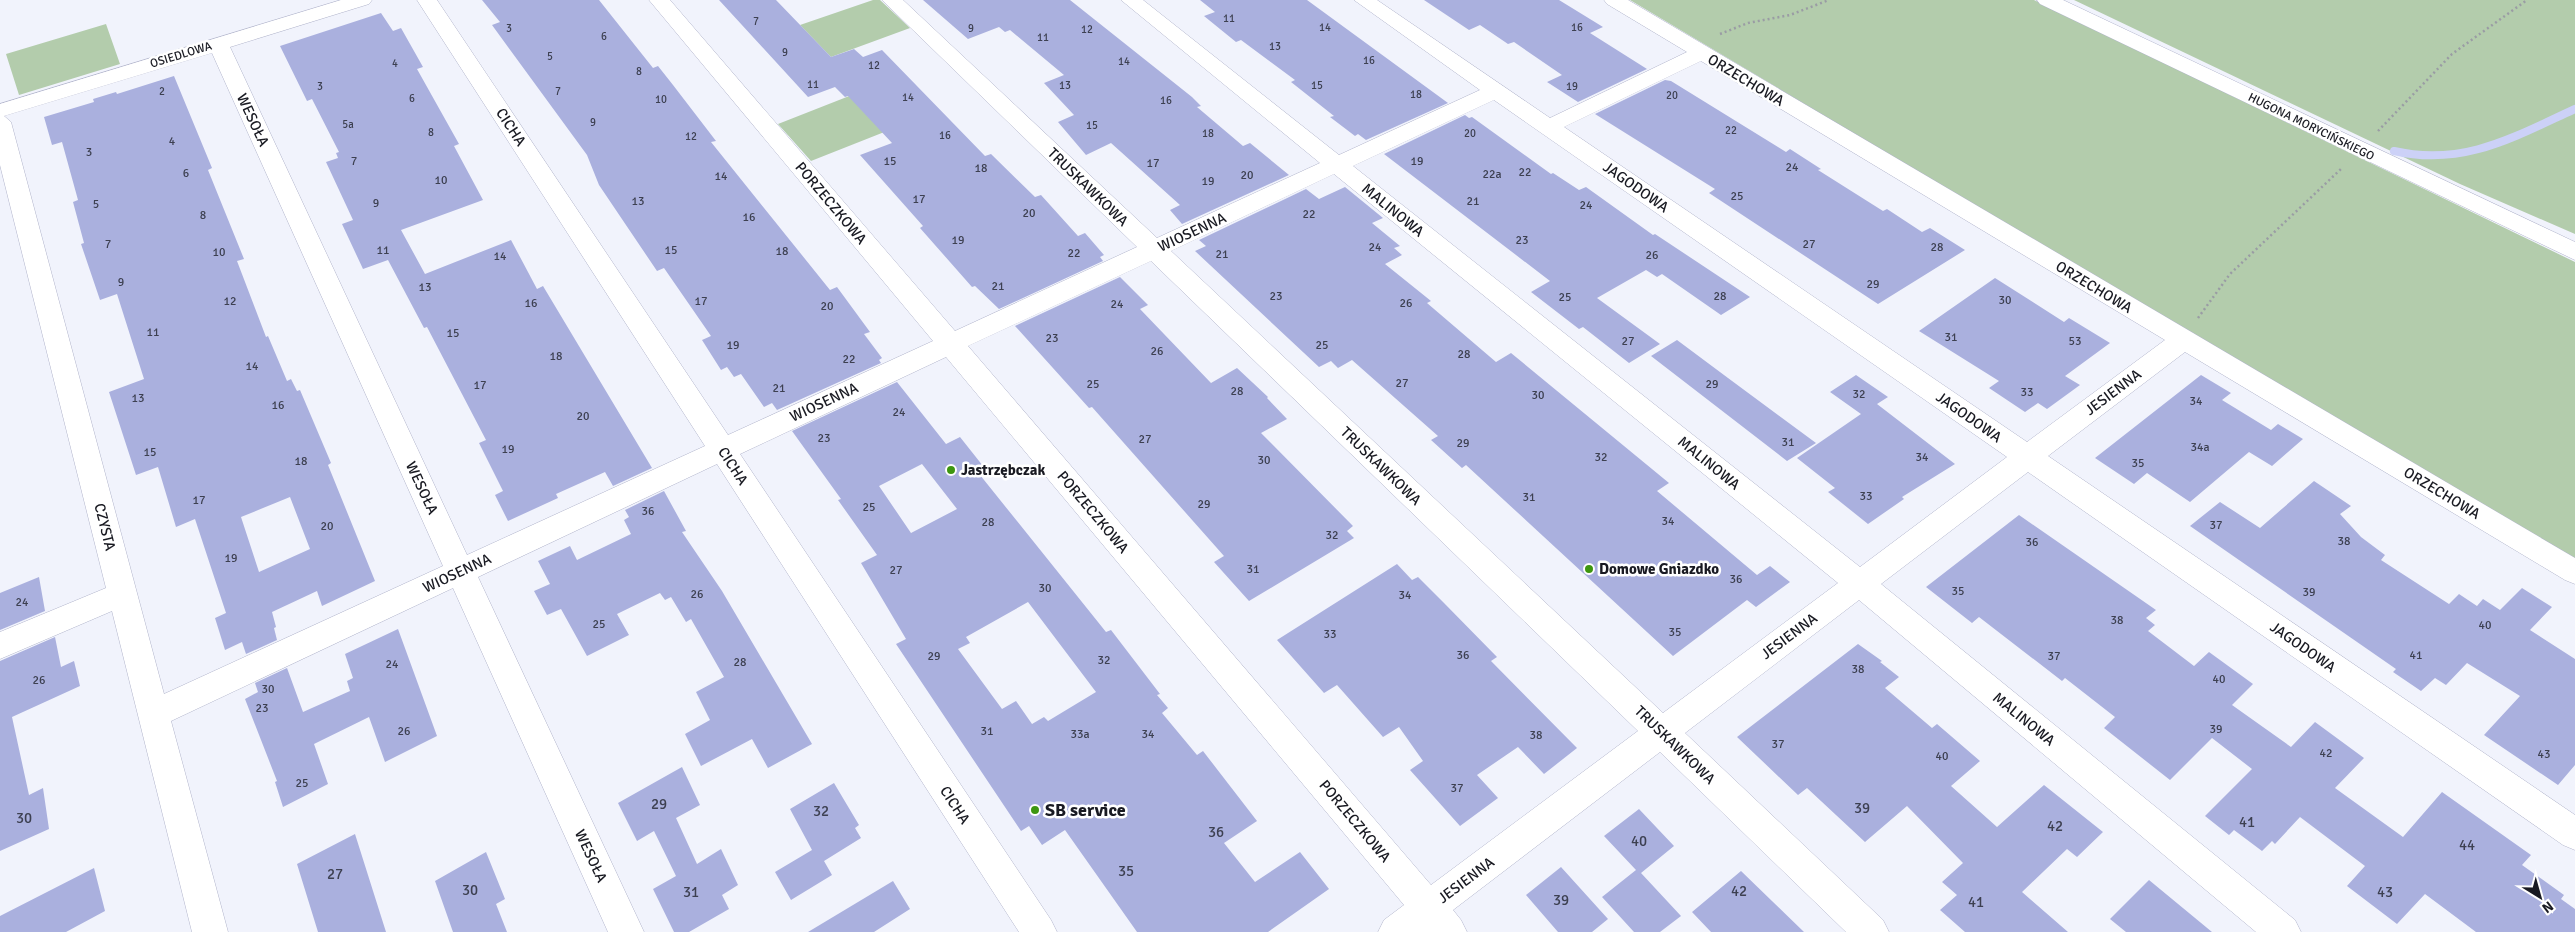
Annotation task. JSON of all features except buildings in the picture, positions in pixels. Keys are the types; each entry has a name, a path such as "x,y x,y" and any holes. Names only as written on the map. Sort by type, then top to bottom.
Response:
{"street":[{"name":"OSIEDLOWA","path":"0,111 362,0"},
{"name":"CICHA","path":"427,0 1039,932"},
{"name":"PORZECZKOWA","path":"659,0 1449,932"},
{"name":"TRUSKAWKOWA","path":"892,0 1871,932"},
{"name":"MALINOWA","path":"1131,0 1859,583 2283,932"},
{"name":"JAGODOWA","path":"1364,0 2575,834"},
{"name":"ORZECHOWA","path":"1614,0 2575,572"},
{"name":"HUGONA MORYCIŃSKIEGO","path":"2047,0 2575,252"},
{"name":"WESOŁA","path":"218,44 626,932"},
{"path":"1548,127 1701,53"},
{"name":"WIOSENNA","path":"153,714 1496,91"},
{"name":"CZYSTA","path":"0,122 210,932"},
{"name":"JESIENNA","path":"1396,932 2183,340"},
{"path":"0,646 122,594"}],"path":[{"path":"1701,53 1710,37 1748,23 1790,15 1829,0"},
{"path":"2183,340 2230,274 2360,150 2452,54 2527,0"}],"green space":[{"path":"873,0 880,0 910,28 831,57 800,25"},
{"path":"1630,0 2034,0 2575,262 2575,563"},
{"path":"2074,0 2575,0 2575,234 2460,184"},
{"path":"106,24 120,64 19,95 6,54"},
{"path":"862,91 897,127 811,161 778,124"}],"waterway":[{"path":"2394,151 2419,155 2443,155 2466,152 2509,139 2575,109"}],"place":[{"name":"Jastrzębczak","path":"951,470"},
{"name":"Domowe Gniazdko","path":"1589,569"},
{"name":"SB service","path":"1035,810"}]}
